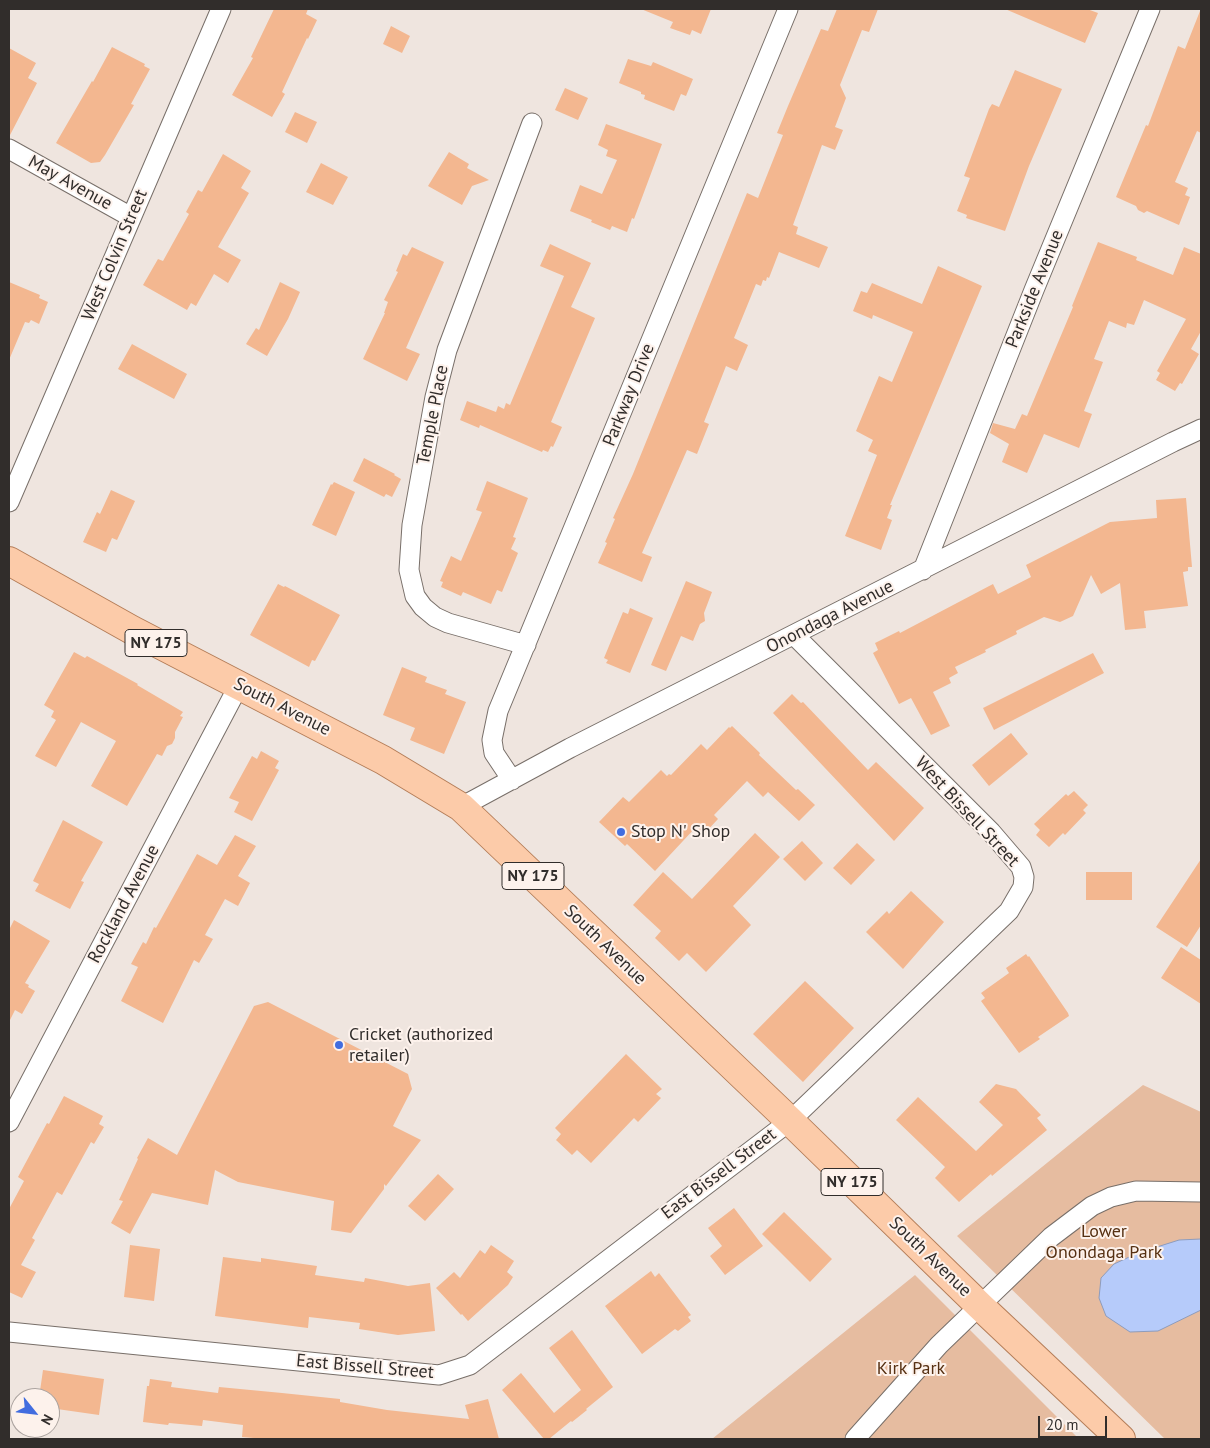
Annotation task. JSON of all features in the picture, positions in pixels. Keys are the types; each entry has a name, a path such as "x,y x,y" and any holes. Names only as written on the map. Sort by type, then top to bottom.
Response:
{"main road":[{"name":"South Avenue","path":"9,562 132,630 383,760 461,807 1121,1439"}],"street":[{"name":"West Colvin Street","path":"9,502 221,9"},
{"name":"Parkway Drive","path":"512,780 494,753 492,740 498,712 788,9"},
{"name":"Parkside Avenue","path":"923,570 1034,290 1150,9"},
{"name":"Temple Place","path":"526,645 448,623 435,617 423,607 415,596 408,570 412,525 435,397 447,350 532,123"},
{"name":"May Avenue","path":"9,149 131,217"},
{"name":"Onondaga Avenue","path":"461,807 570,748 1201,429"},
{"name":"West Bissell Street","path":"790,1121 1009,911 1023,887 1024,877 1021,868 991,832 794,635"},
{"name":"Rockland Avenue","path":"9,1122 239,685"},
{"name":"East Bissell Street","path":"9,1332 439,1375 470,1365 790,1121"},
{"path":"855,1439 939,1345 1050,1237 1092,1206 1111,1197 1136,1191 1201,1192"}],"green space":[{"name":"Lower Onondaga Park","path":"1143,1085 1201,1112 1201,1439 1165,1439 957,1236"},
{"name":"Kirk Park","path":"915,1275 1079,1439 712,1439"}],"water":[{"path":"1201,1239 1201,1310 1158,1331 1130,1332 1106,1316 1099,1298 1101,1278 1114,1264 1138,1253 1179,1240"}],"building":[{"path":"274,9 308,9 306,14 317,20 282,92 285,94 272,117 232,95 253,58 251,57"},
{"path":"641,9 711,9 701,34 692,30 690,35 670,28 673,22"},
{"path":"837,9 878,9 869,32 862,30 840,85 846,98 835,127 843,130 835,150 822,145 793,225 798,227 796,234 828,247 819,268 779,252 769,278 767,277 766,281 763,280 761,286 756,284 734,338 748,345 737,371 726,366 704,422 709,424 697,454 687,450 642,553 652,557 642,582 598,563 615,519 613,518 633,474 747,193 758,198 783,135 777,133 788,106 821,29 828,31"},
{"path":"1005,9 1087,9 1098,13 1085,43"},
{"path":"1200,11 1201,133 1197,131 1175,182 1188,188 1185,195 1190,197 1179,225 1147,211 1144,213 1138,210 1136,206 1116,197 1146,125 1148,126 1178,46 1185,49"},
{"path":"391,26 410,36 402,53 383,44"},
{"path":"112,47 145,64 144,66 150,69 131,104 134,105 105,155 100,162 91,163 56,143"},
{"path":"9,48 36,63 28,78 37,83 9,137"},
{"path":"628,59 651,66 653,62 693,79 686,96 681,94 674,111 644,99 645,95 641,94 641,92 619,83"},
{"path":"1015,70 1062,89 1029,166 1005,231 966,218 967,215 957,211 970,178 964,176 989,109 992,104 999,107"},
{"path":"565,88 588,98 578,120 555,110"},
{"path":"295,112 317,122 307,143 285,132"},
{"path":"606,124 662,144 634,219 632,218 627,232 612,226 610,230 570,211 580,185 602,194 617,160 606,156 608,150 598,145"},
{"path":"449,152 469,164 467,168 489,180 472,186 462,205 428,186"},
{"path":"223,154 251,171 241,188 249,193 218,247 241,260 228,283 214,274 196,306 191,303 187,310 143,285 158,259 163,261 189,214 186,212 198,190 202,192"},
{"path":"321,163 348,177 333,205 306,192"},
{"path":"1098,242 1137,257 1136,260 1173,275 1184,247 1201,254 1201,331 1191,349 1199,354 1182,384 1180,383 1175,391 1156,380 1160,373 1157,371 1186,319 1144,300 1134,325 1127,323 1126,328 1109,321 1094,359 1103,362 1084,411 1092,414 1079,448 1044,434 1027,473 1002,462 1009,444 990,433 993,423 1015,429 1022,414 1027,416"},
{"path":"550,244 591,263 571,307 595,318 551,422 562,427 553,447 551,446 548,452 543,450 542,452 480,425 479,428 460,420 467,401 496,412 498,406 504,409 506,403 510,405 564,276 540,266"},
{"path":"412,247 444,262 406,348 420,354 407,381 363,359 385,313 388,302 384,300 398,272 396,271 403,254 407,256"},
{"path":"938,266 982,286 890,505 892,505 887,518 892,520 881,550 845,536 877,455 868,451 873,440 856,431 879,376 892,382 913,332 873,315 872,319 853,311 861,291 867,293 872,283 922,304"},
{"path":"9,282 40,295 39,298 48,302 39,324 31,320 29,323 25,322 9,360"},
{"path":"280,282 300,292 288,319 267,356 246,344 256,328 259,330"},
{"path":"132,344 187,374 174,399 118,369"},
{"path":"364,458 401,479 392,497 386,494 384,497 353,481"},
{"path":"487,481 528,498 513,537 516,538 511,549 518,553 502,592 497,590 491,604 463,592 461,596 441,587 443,582 440,581 451,556 461,561 482,512 476,510"},
{"path":"334,482 355,492 336,536 312,525 331,484"},
{"path":"111,490 135,501 117,540 112,538 106,552 83,542 97,512 100,514"},
{"path":"1186,498 1192,567 1188,567 1188,571 1183,572 1188,606 1144,611 1146,628 1125,630 1120,583 1101,594 1091,575 1073,616 1060,622 1044,617 1016,631 1017,634 985,650 986,652 955,667 958,673 949,678 951,683 933,692 950,726 931,735 911,698 899,704 873,653 878,650 875,643 899,631 900,633 993,584 998,594 1031,577 1026,565 1110,522 1157,518 1156,500"},
{"path":"686,581 712,592 704,613 705,621 700,624 693,641 681,636 666,671 651,665"},
{"path":"278,584 340,615 315,661 312,660 309,667 250,635"},
{"path":"630,608 653,618 630,673 606,663 608,660 604,658 623,612 628,614"},
{"path":"74,652 85,658 87,656 138,684 183,712 180,716 183,717 175,732 172,744 167,746 162,756 157,754 127,806 91,786 116,741 81,722 56,767 35,756 56,720 51,717 54,711 44,705"},
{"path":"1093,653 1104,673 994,730 983,708"},
{"path":"402,667 427,677 425,682 447,690 445,694 466,702 444,754 410,740 415,728 383,715"},
{"path":"792,694 801,703 803,702 868,770 876,762 924,808 894,841 773,713"},
{"path":"732,726 760,753 759,755 815,805 799,821 768,792 763,797 747,781 714,815 718,819 704,834 696,827 655,871 627,844 625,846 599,822 623,797 629,802 661,770 667,776 671,775 701,744 707,750"},
{"path":"1011,733 1028,754 989,786 972,765"},
{"path":"261,751 279,761 275,768 279,770 252,821 234,812 239,802 229,798 252,756 257,759"},
{"path":"1074,791 1088,805 1083,810 1086,813 1065,835 1063,833 1049,847 1036,835 1040,830 1034,824 1066,794 1068,796"},
{"path":"63,820 103,842 81,881 84,882 70,909 35,891 39,884 33,881"},
{"path":"755,833 780,857 733,906 751,925 706,972 687,953 679,961 655,938 661,931 633,905 663,872 692,899"},
{"path":"235,835 256,846 238,876 250,883 238,906 225,899 205,935 213,939 199,963 194,960 163,1023 121,1001 138,967 131,964 143,942 146,944 154,927 156,928 197,854 217,865"},
{"path":"802,841 823,863 805,881 783,859"},
{"path":"857,843 875,860 851,885 833,868"},
{"path":"1201,859 1201,925 1187,947 1156,927"},
{"path":"1086,872 1132,872 1132,900 1086,900"},
{"path":"911,891 944,922 903,969 866,932 887,911 889,914"},
{"path":"14,920 50,941 25,983 35,991 22,1014 15,1010 9,1022 9,930"},
{"path":"1181,947 1201,960 1201,1004 1161,978"},
{"path":"1026,954 1069,1016 1038,1037 1040,1039 1019,1053 981,1001 985,998 981,993 1009,973 1006,968"},
{"path":"805,981 854,1028 803,1082 753,1034"},
{"path":"268,1002 408,1074 412,1089 393,1126 421,1140 386,1186 384,1184 384,1189 351,1233 331,1230 334,1201 238,1182 215,1170 208,1205 152,1193 130,1234 111,1223 123,1201 119,1200 148,1138 177,1155 254,1006"},
{"path":"626,1054 662,1089 656,1094 661,1098 638,1122 634,1118 591,1163 577,1150 572,1155 556,1140 561,1134 555,1128"},
{"path":"996,1084 1016,1089 1041,1115 1037,1118 1047,1130 959,1202 935,1178 945,1167 896,1120 918,1097 976,1151 1003,1125 979,1102"},
{"path":"64,1096 103,1116 99,1124 104,1127 94,1144 91,1142 62,1195 57,1192 32,1238 35,1240 21,1265 36,1272 22,1298 9,1292 9,1209 24,1181 18,1177"},
{"path":"438,1174 454,1189 425,1221 408,1206"},
{"path":"734,1208 763,1246 725,1275 710,1256 722,1246 708,1228"},
{"path":"784,1212 832,1259 810,1282 762,1234"},
{"path":"130,1245 160,1249 154,1301 124,1297"},
{"path":"491,1245 514,1261 507,1272 513,1277 508,1285 468,1321 436,1288 454,1272 460,1278 480,1250 485,1254"},
{"path":"223,1257 261,1262 261,1258 317,1266 315,1275 364,1282 365,1278 408,1286 430,1283 435,1331 398,1335 359,1329 360,1323 309,1317 308,1328 215,1316"},
{"path":"651,1271 655,1277 659,1273 691,1315 688,1317 691,1321 678,1331 675,1329 642,1354 605,1306"},
{"path":"572,1330 613,1387 572,1422 549,1439 544,1439 502,1390 521,1373 554,1413 581,1390 549,1348"},
{"path":"43,1370 104,1379 99,1415 60,1409 60,1388 40,1388"},
{"path":"150,1379 172,1382 171,1387 218,1393 219,1387 340,1399 340,1402 387,1410 469,1419 465,1405 488,1399 499,1439 253,1439 242,1437 243,1425 203,1420 202,1426 143,1422 147,1386 149,1386"}],"place":[{"name":"Stop N' Shop","path":"621,832"},
{"name":"Cricket (authorized retailer)","path":"339,1045"}]}
